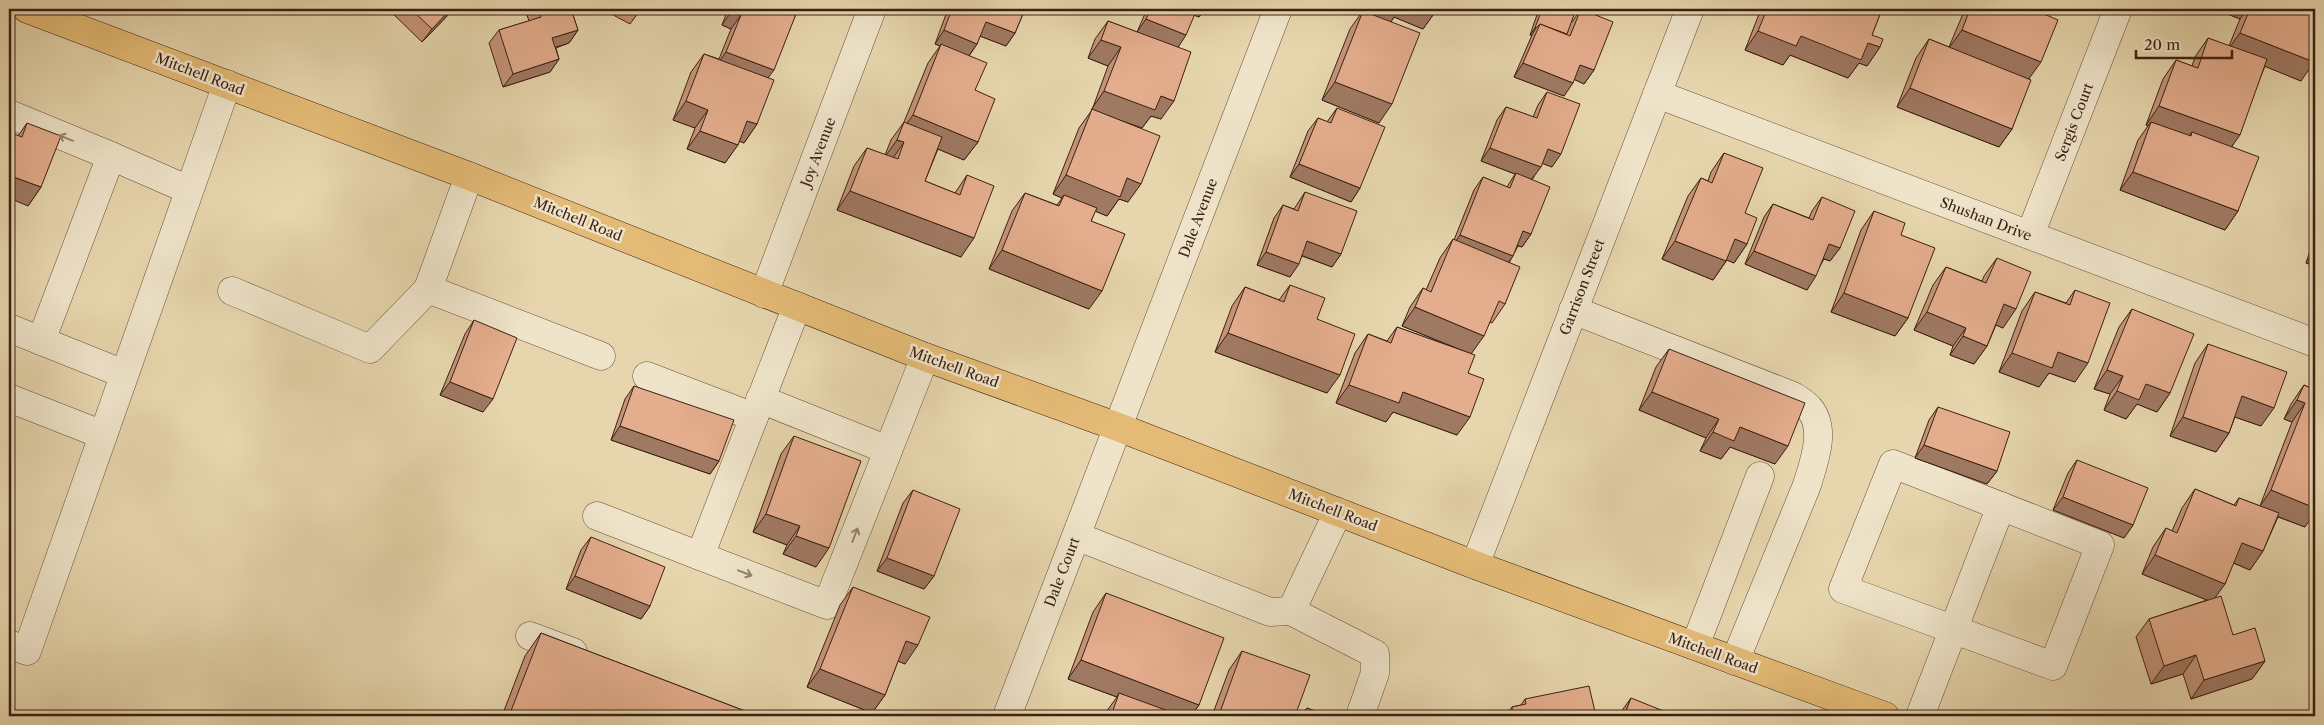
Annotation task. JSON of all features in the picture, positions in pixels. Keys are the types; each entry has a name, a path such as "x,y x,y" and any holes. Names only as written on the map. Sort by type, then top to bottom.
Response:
{"main road":[{"name":"Mitchell Road","path":"27,9 469,176 925,357 1118,427 1475,564 1885,716"}],"street":[{"name":"Joy Avenue","path":"764,294 872,9"},
{"name":"Dale Avenue","path":"1118,427 1278,9"},
{"name":"Garrison Street","path":"1475,564 1690,9"},
{"name":"Sergis Court","path":"2030,236 2118,9"},
{"path":"9,644 27,651 227,84"},
{"name":"Shushan Drive","path":"1657,94 2315,342"},
{"path":"9,114 189,190"},
{"path":"41,341 111,156"},
{"path":"232,291 370,349 428,290 469,176"},
{"path":"428,290 600,356"},
{"path":"700,556 797,306"},
{"path":"1573,310 1793,396 1809,408 1818,427 1816,459 1813,468 1735,661"},
{"path":"9,328 124,374"},
{"path":"596,516 828,605 925,357"},
{"path":"647,376 757,408 888,450"},
{"path":"10,401 103,435"},
{"name":"Dale Court","path":"1007,716 1118,427"},
{"path":"1893,464 2100,545 2054,666 1954,629 1843,588 1893,464"},
{"path":"1695,646 1760,476"},
{"path":"1920,716 2001,506"},
{"path":"1291,611 1338,512"},
{"path":"1076,536 1270,612 1291,611 1375,654 1375,673 1360,716"},
{"path":"530,636 592,660"}],"building":[{"path":"411,9 451,9 432,29"},
{"path":"539,9 571,9 578,30 552,38 559,59 513,74 499,30 541,17"},
{"path":"732,9 798,9 774,70 726,52 741,15 731,12"},
{"path":"952,9 1025,9 1015,33 986,22 977,44 944,30"},
{"path":"1151,9 1197,9 1186,35 1146,19"},
{"path":"1386,9 1399,9 1397,13"},
{"path":"1416,9 1435,9 1433,15"},
{"path":"1542,9 1567,9 1575,12 1567,34 1540,24 1535,28"},
{"path":"1581,9 1613,22 1594,70 1580,65 1573,83 1523,63 1540,24 1570,36"},
{"path":"1767,9 1882,9 1872,35 1883,39 1880,47 1868,43 1861,60 1801,36 1796,46 1758,31"},
{"path":"1970,9 2038,9 2037,11 2058,20 2041,62 1962,30"},
{"path":"2250,9 2315,9 2314,62 2240,33"},
{"path":"1363,11 1420,33 1392,104 1335,82"},
{"path":"1108,21 1191,52 1174,101 1161,96 1155,110 1104,91 1121,47 1101,40"},
{"path":"2208,38 2267,59 2240,135 2159,106 2176,60 2198,68"},
{"path":"1929,39 2031,80 2012,129 1910,88"},
{"path":"941,44 987,63 975,90 995,99 978,142 913,115"},
{"path":"704,54 774,80 757,124 747,121 738,145 700,131 708,110 686,101"},
{"path":"1547,92 1580,104 1561,154 1548,149 1541,167 1490,148 1506,107 1537,118"},
{"path":"1337,108 1385,127 1360,188 1299,164 1318,118 1331,123"},
{"path":"1092,109 1160,136 1141,184 1127,178 1120,197 1066,175"},
{"path":"904,122 942,137 925,181 960,195 967,175 994,186 974,238 850,191 867,148 898,159 904,142 897,140"},
{"path":"2151,122 2191,136 2192,132 2259,157 2238,211 2133,172"},
{"path":"27,123 61,136 41,187 11,176 9,182 9,132 22,137"},
{"path":"1724,153 1763,168 1745,213 1757,218 1747,244 1735,239 1726,261 1675,241 1701,178 1712,183"},
{"path":"1516,173 1550,187 1531,234 1523,231 1513,256 1460,235 1483,177 1510,188"},
{"path":"1305,192 1357,211 1341,254 1307,241 1299,264 1266,252 1283,205 1298,211"},
{"path":"1025,193 1059,206 1064,195 1097,208 1091,221 1125,234 1102,291 1002,250"},
{"path":"1822,197 1855,211 1840,248 1829,244 1816,276 1754,251 1773,204 1813,220"},
{"path":"1874,211 1905,223 1901,235 1935,248 1908,318 1844,293"},
{"path":"1453,239 1520,267 1505,304 1499,301 1484,336 1415,307 1423,288 1431,292"},
{"path":"1997,258 2031,272 2016,309 2004,304 1987,346 1963,336 1966,328 1927,312 1946,267 1986,283"},
{"path":"1290,285 1325,298 1317,319 1355,334 1340,375 1228,333 1245,287 1284,302"},
{"path":"2075,290 2110,303 2088,363 2058,352 2052,368 2012,353 2035,292 2070,305"},
{"path":"2132,309 2194,334 2170,393 2146,384 2139,400 2117,391 2123,376 2107,370"},
{"path":"474,320 517,338 493,399 450,382"},
{"path":"1397,327 1475,355 1468,373 1484,379 1470,417 1403,392 1399,403 1349,385 1368,334 1391,343"},
{"path":"2208,344 2287,372 2274,408 2242,396 2229,433 2183,417"},
{"path":"1669,349 1805,403 1788,446 1740,427 1734,441 1713,432 1719,419 1652,392"},
{"path":"2304,385 2315,390 2315,508 2271,490 2305,403 2297,400"},
{"path":"634,386 734,420 719,461 620,426"},
{"path":"1938,407 2010,432 1997,471 1924,445"},
{"path":"794,436 861,461 829,548 796,536 800,526 766,514"},
{"path":"2077,460 2148,488 2133,525 2063,497"},
{"path":"2195,489 2236,506 2239,498 2279,513 2263,551 2242,543 2225,584 2155,555 2166,528 2177,533"},
{"path":"913,490 960,509 934,576 887,558"},
{"path":"591,537 665,567 650,606 575,576"},
{"path":"853,587 930,617 918,645 906,641 885,695 820,669"},
{"path":"1106,593 1224,638 1199,705 1081,660"},
{"path":"2221,596 2233,635 2255,628 2265,661 2204,680 2196,655 2164,666 2149,619"},
{"path":"541,633 758,716 509,716"},
{"path":"1242,651 1310,675 1295,716 1219,715"},
{"path":"1589,686 1596,716 1513,716 1512,707 1526,704 1525,699"},
{"path":"1119,693 1182,716 1111,716"},
{"path":"1631,698 1676,716 1624,716"},
{"path":"1307,708 1328,716 1303,716"},
{"path":"1466,710 1471,716 1459,716"}]}
